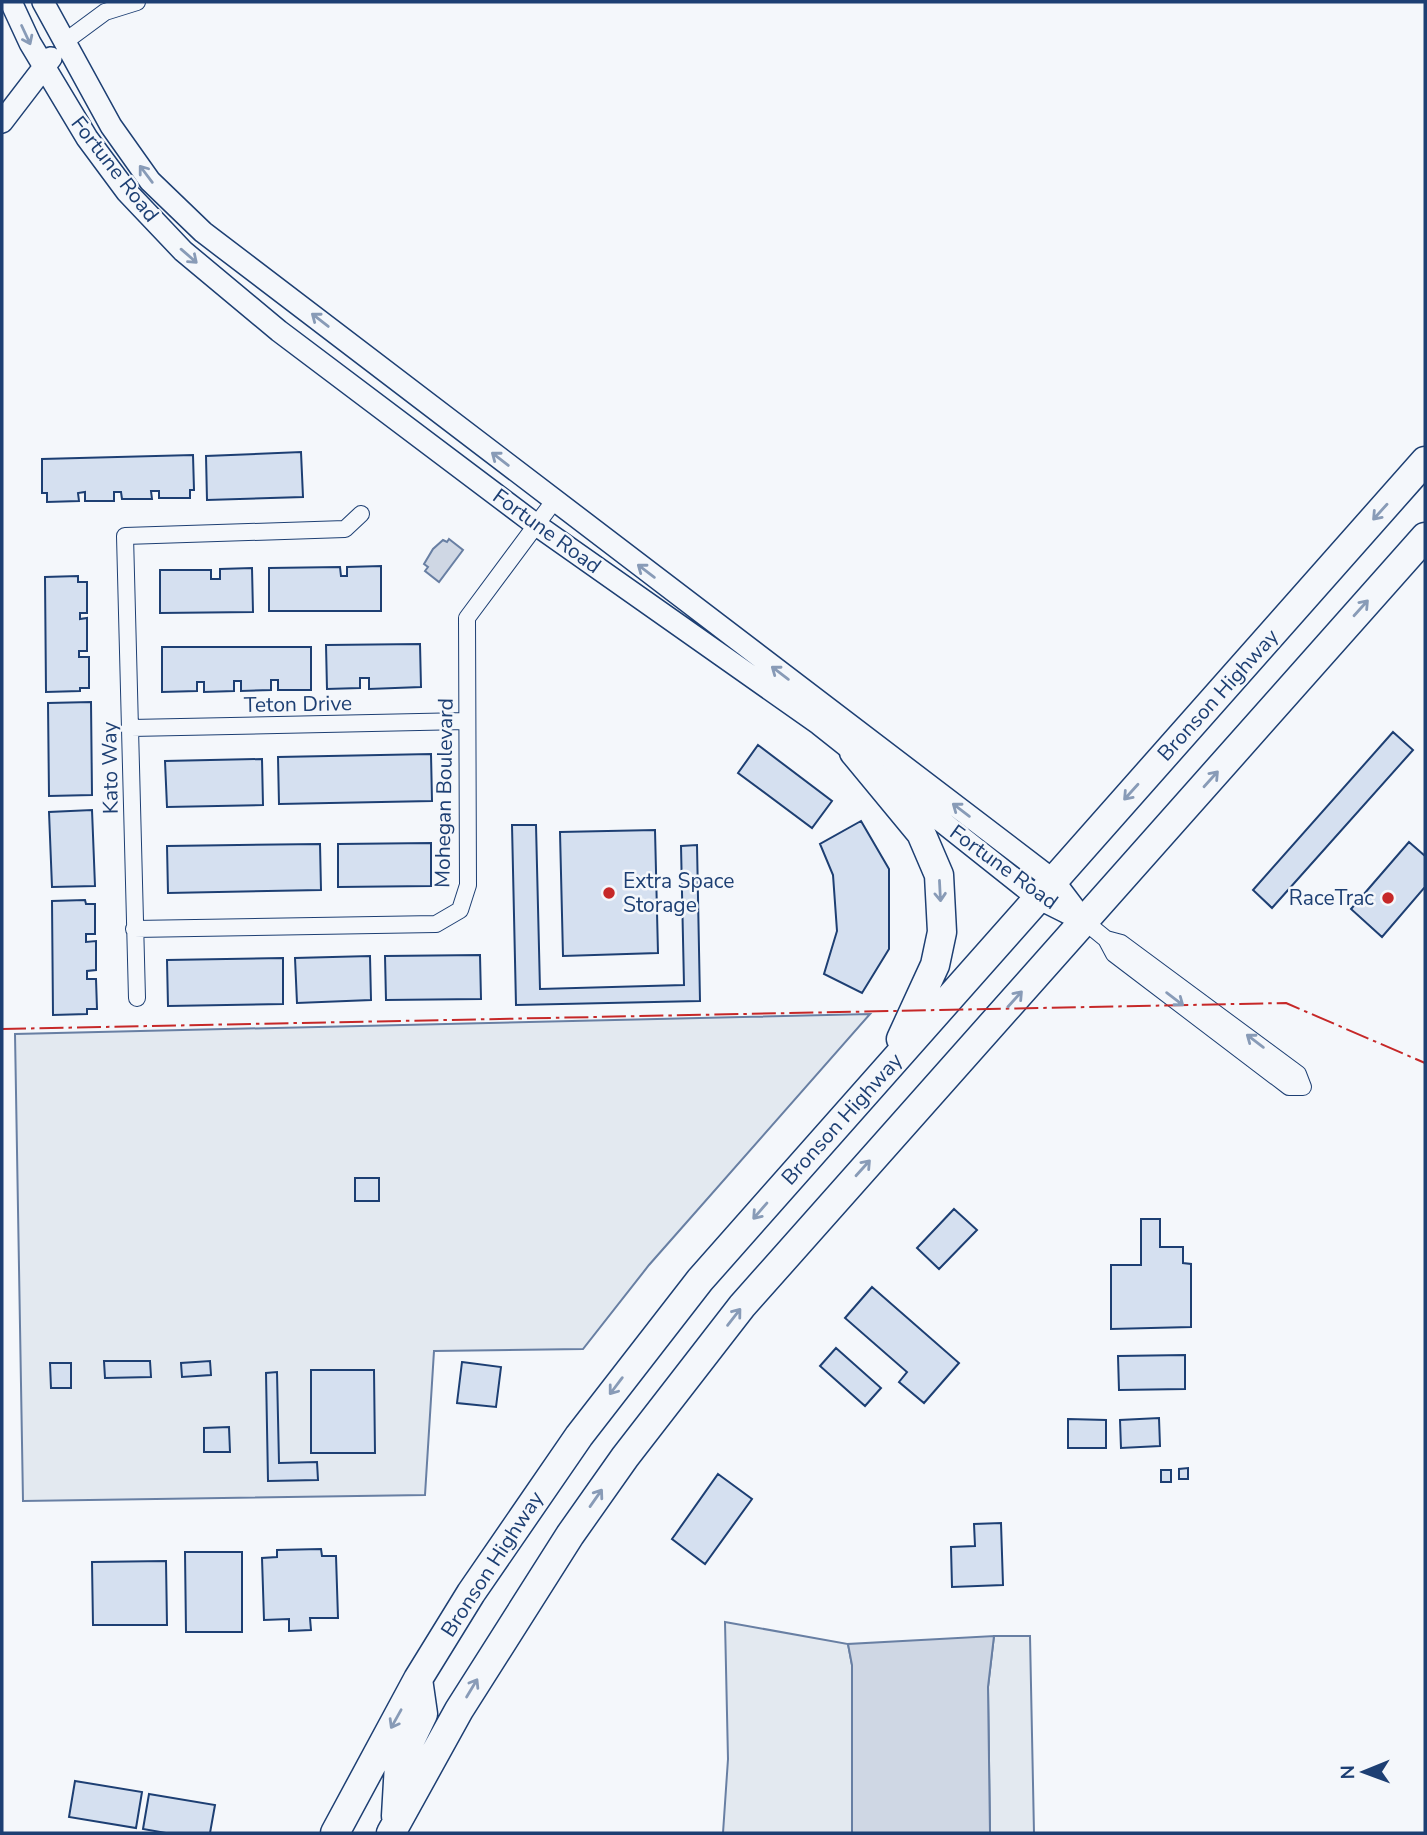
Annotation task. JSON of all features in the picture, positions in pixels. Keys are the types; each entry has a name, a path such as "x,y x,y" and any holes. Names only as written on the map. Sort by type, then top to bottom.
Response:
{"highway":[{"name":"Bronson Highway","path":"335,1833 418,1679 525,1513 639,1356 699,1280 1425,461"},
{"path":"393,1829 458,1710 513,1620 637,1442 743,1306 1425,537"},
{"path":"854,752 921,833 939,875 942,932 935,965 887,1068"},
{"path":"393,1829 400,1764 423,1714 418,1679"}],"main road":[{"name":"Fortune Road","path":"11,2 61,98 127,192 183,251 279,331 535,524 718,651 1046,889"},
{"name":"Fortune Road","path":"43,2 63,43 111,126 150,181 203,232 554,500 1084,921"},
{"path":"2,122 63,43"}],"street":[{"path":"63,43 105,12 137,2"},
{"name":"Mohegan Boulevard","path":"134,929 436,924 460,910 468,885 467,618 554,500"},
{"name":"Kato Way","path":"137,998 125,536 345,529 361,514"},
{"name":"Teton Drive","path":"131,728 467,721"},
{"path":"1084,921 1106,939 1114,954 1289,1087 1303,1087 1298,1074 1121,943 1106,939"}],"shaded area":[{"path":"449,539 463,550 439,582 425,571 428,567 424,564 433,549 443,540 447,542"},
{"path":"870,1014 649,1265 583,1349 434,1351 425,1495 23,1501 15,1034"},
{"path":"725,1622 848,1644 852,1665 852,1833 723,1833 728,1759"},
{"path":"994,1636 1030,1636 1034,1833 990,1833 988,1687"},
{"path":"994,1636 988,1687 990,1833 852,1833 852,1665 848,1644"}],"building":[{"path":"301,452 303,497 207,500 206,456"},
{"path":"193,455 194,490 190,490 190,498 159,498 159,491 151,491 152,499 122,499 121,492 114,492 114,501 85,501 85,492 78,493 79,501 47,502 47,493 42,493 42,459"},
{"path":"381,566 381,611 269,611 269,568 340,567 341,576 347,576 347,567"},
{"path":"252,568 253,612 160,613 160,570 211,570 211,579 220,579 220,569"},
{"path":"78,576 78,582 87,582 87,613 80,613 80,619 87,618 87,651 79,651 79,657 89,657 89,688 80,688 80,691 46,692 45,577"},
{"path":"420,644 421,687 369,689 369,678 360,678 360,688 327,689 326,645"},
{"path":"162,647 311,647 311,690 278,690 278,680 271,680 271,690 241,691 241,681 234,681 234,691 204,692 204,682 197,682 197,691 162,692"},
{"path":"91,702 92,795 49,796 48,703"},
{"path":"1393,732 1413,750 1272,908 1253,890"},
{"path":"758,745 832,801 812,828 738,773"},
{"path":"431,754 432,801 279,804 278,757"},
{"path":"262,759 263,805 167,807 165,761"},
{"path":"92,810 95,886 52,887 49,812"},
{"path":"861,821 889,869 889,949 862,993 824,974 837,931 833,875 820,844"},
{"path":"512,825 536,825 540,989 684,985 681,846 697,845 700,1001 516,1005"},
{"name":"Extra Space Storage","path":"655,830 658,953 563,956 560,832"},
{"name":"RaceTrac","path":"1409,842 1425,856 1425,887 1382,937 1351,909"},
{"path":"431,843 431,886 338,887 338,844"},
{"path":"320,844 321,890 168,893 167,846"},
{"path":"85,900 86,904 95,904 95,934 86,934 86,942 96,941 96,970 87,971 87,979 96,979 97,1009 87,1009 87,1014 53,1015 52,901"},
{"path":"480,955 481,999 386,1000 385,956"},
{"path":"370,956 371,1000 297,1003 295,958"},
{"path":"283,958 283,1004 168,1006 167,960"},
{"path":"355,1178 379,1178 379,1201 355,1201"},
{"path":"954,1209 977,1230 939,1269 917,1248"},
{"path":"1141,1219 1160,1219 1160,1247 1183,1247 1183,1263 1191,1264 1191,1327 1111,1329 1111,1265 1141,1265"},
{"path":"872,1287 959,1363 924,1403 899,1382 907,1372 845,1318"},
{"path":"836,1348 881,1388 865,1406 820,1366"},
{"path":"1185,1355 1185,1389 1119,1390 1118,1356"},
{"path":"104,1361 150,1361 151,1377 105,1378"},
{"path":"210,1361 211,1375 182,1377 181,1363"},
{"path":"462,1362 501,1367 496,1407 457,1403"},
{"path":"50,1363 71,1363 71,1388 51,1388"},
{"path":"311,1370 374,1370 375,1453 311,1453"},
{"path":"277,1372 279,1463 317,1462 318,1480 268,1481 266,1373"},
{"path":"1159,1418 1160,1446 1121,1448 1120,1420"},
{"path":"1068,1419 1106,1420 1106,1448 1068,1448"},
{"path":"229,1427 230,1452 204,1452 204,1428"},
{"path":"1188,1468 1188,1479 1179,1479 1179,1469"},
{"path":"1161,1470 1171,1470 1171,1482 1161,1482"},
{"path":"718,1474 752,1499 705,1564 672,1539"},
{"path":"1001,1523 1003,1585 952,1587 951,1547 975,1546 974,1524"},
{"path":"321,1549 322,1556 336,1556 338,1618 310,1618 311,1630 289,1631 289,1619 264,1620 262,1558 277,1557 277,1550"},
{"path":"185,1552 242,1552 242,1632 186,1632"},
{"path":"166,1561 167,1625 93,1625 92,1562"},
{"path":"75,1781 142,1792 136,1828 69,1817"},
{"path":"149,1794 215,1805 210,1833 166,1833 143,1829"}],"power":[{"path":"2,1029 1286,1003 1425,1063"}],"place":[{"name":"Extra Space Storage","path":"609,893"},
{"name":"RaceTrac","path":"1388,898"}]}
